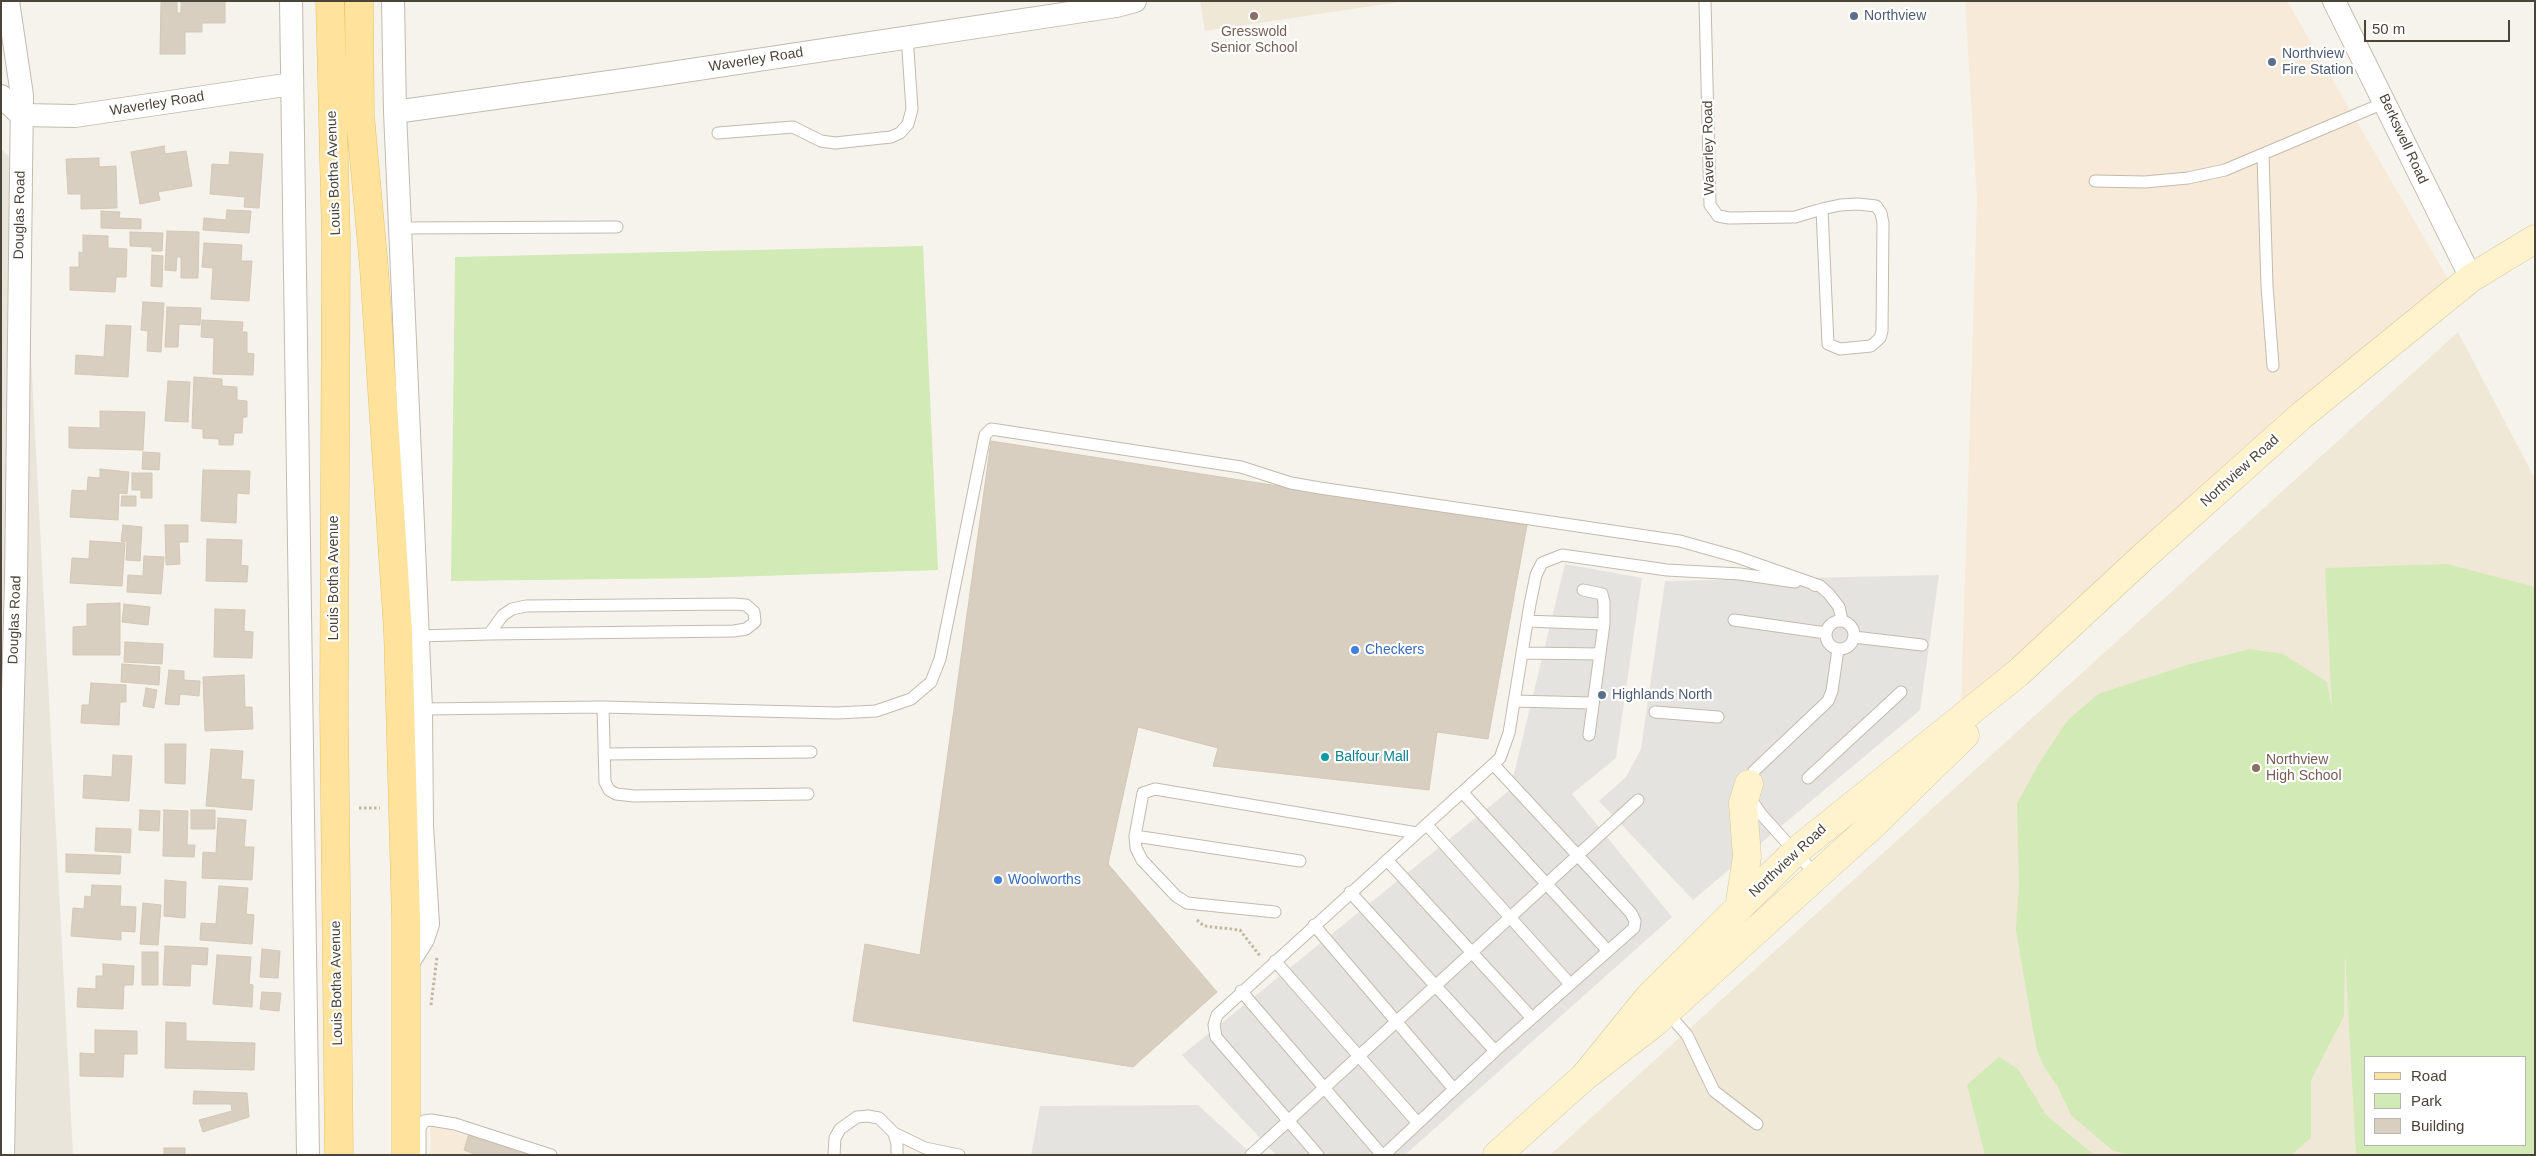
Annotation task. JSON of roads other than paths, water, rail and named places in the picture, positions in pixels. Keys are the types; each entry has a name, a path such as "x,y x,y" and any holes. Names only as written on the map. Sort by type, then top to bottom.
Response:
{"main road":[{"name":"Louis Botha Avenue","path":"330,1 336,239 335,808 339,1155"},
{"name":"Louis Botha Avenue","path":"359,1 360,115 374,268 398,632 406,966 406,1155"},
{"name":"Northview Road","path":"1584,1077 1649,997 1795,852 2018,673 2142,558 2301,416 2471,278 2535,239"},
{"name":"Northview Road","path":"1497,1155 1584,1077 1666,1011 1876,822 1956,744 2018,673"},
{"path":"1739,908 1747,857 1743,803 1749,784"}],"street":[{"name":"Douglas Road","path":"3,1155 16,583 22,115 20,73 8,1"},
{"path":"291,1 308,1155"},
{"path":"393,1 395,112 421,709 422,826 428,924 423,939 406,966"},
{"name":"Berkswell Road","path":"2334,1 2386,102 2471,278"},
{"name":"Waverley Road","path":"395,112 638,78 1125,4"},
{"name":"Waverley Road","path":"22,115 75,116 292,84"},
{"path":"1,96 22,115"}],"lane":[{"name":"Waverley Road","path":"1705,1 1710,205 1718,216 1729,218 1795,217 1822,209 1858,204 1871,204 1879,209 1883,223 1880,338 1870,346 1840,349 1831,347 1827,339 1822,209"},
{"path":"718,133 793,127 822,140 835,143 891,137 900,133 908,124 912,109 907,36"},
{"path":"2095,181 2145,182 2188,178 2225,170 2386,102"},
{"path":"2263,155 2267,286 2273,366"},
{"path":"400,228 617,227"},
{"path":"421,709 602,707 838,713 876,711 911,699 931,682 940,659 985,435 991,429 1241,467 1291,483 1320,488 1680,542 1737,557 1820,586 1839,608 1842,620"},
{"path":"1318,1155 1216,1037 1214,1025 1216,1014 1494,765 1509,733 1527,620 1536,575 1542,563 1562,556 1667,570 1740,574 1820,586"},
{"path":"1582,590 1602,594 1605,610 1589,735"},
{"path":"418,636 734,631 746,629 755,622 754,612 746,605 734,604 526,606 512,609 503,614 489,634"},
{"path":"1527,620 1604,624"},
{"path":"1734,620 1826,633"},
{"path":"1842,620 1849,623 1854,629 1852,644 1846,648 1838,649 1831,646 1827,640 1826,633 1828,626 1834,621 1842,620"},
{"path":"1854,637 1922,645"},
{"path":"1816,875 1761,814 1752,801 1749,784 1754,771 1828,701 1832,692 1838,649"},
{"path":"1522,653 1600,654"},
{"path":"1808,778 1901,692"},
{"path":"1514,701 1592,703"},
{"path":"602,707 605,782 610,790 616,794 634,796 808,794"},
{"path":"1655,712 1718,717"},
{"path":"604,754 811,752"},
{"path":"1241,991 1383,1155 1531,1017 1634,928 1635,921 1631,913 1494,765"},
{"path":"1276,912 1195,904 1180,900 1155,875 1136,848 1135,836 1142,796 1149,790 1155,789 1417,833"},
{"path":"1463,793 1608,951"},
{"path":"1251,1155 1638,800"},
{"path":"1426,825 1570,984"},
{"path":"1135,836 1300,862"},
{"path":"1386,860 1531,1017"},
{"path":"1350,892 1495,1051"},
{"path":"1314,925 1453,1088"},
{"path":"1271,964 1418,1122"},
{"path":"1666,1011 1687,1035 1714,1091 1757,1124"},
{"path":"834,1155 835,1138 840,1129 857,1117 879,1118 894,1133 919,1146 959,1155"},
{"path":"420,1155 420,1128 424,1122 431,1120 455,1124 551,1155"},
{"path":"894,1133 898,1144 897,1155"}],"place":[{"name":"Gresswold Senior School","path":"1254,16"},
{"name":"Northview","path":"1854,16"},
{"name":"Northview Fire Station","path":"2272,62"},
{"name":"Checkers","path":"1355,650"},
{"name":"Highlands North","path":"1602,695"},
{"name":"Balfour Mall","path":"1325,757"},
{"name":"Northview High School","path":"2256,768"},
{"name":"Woolworths","path":"998,880"}]}
